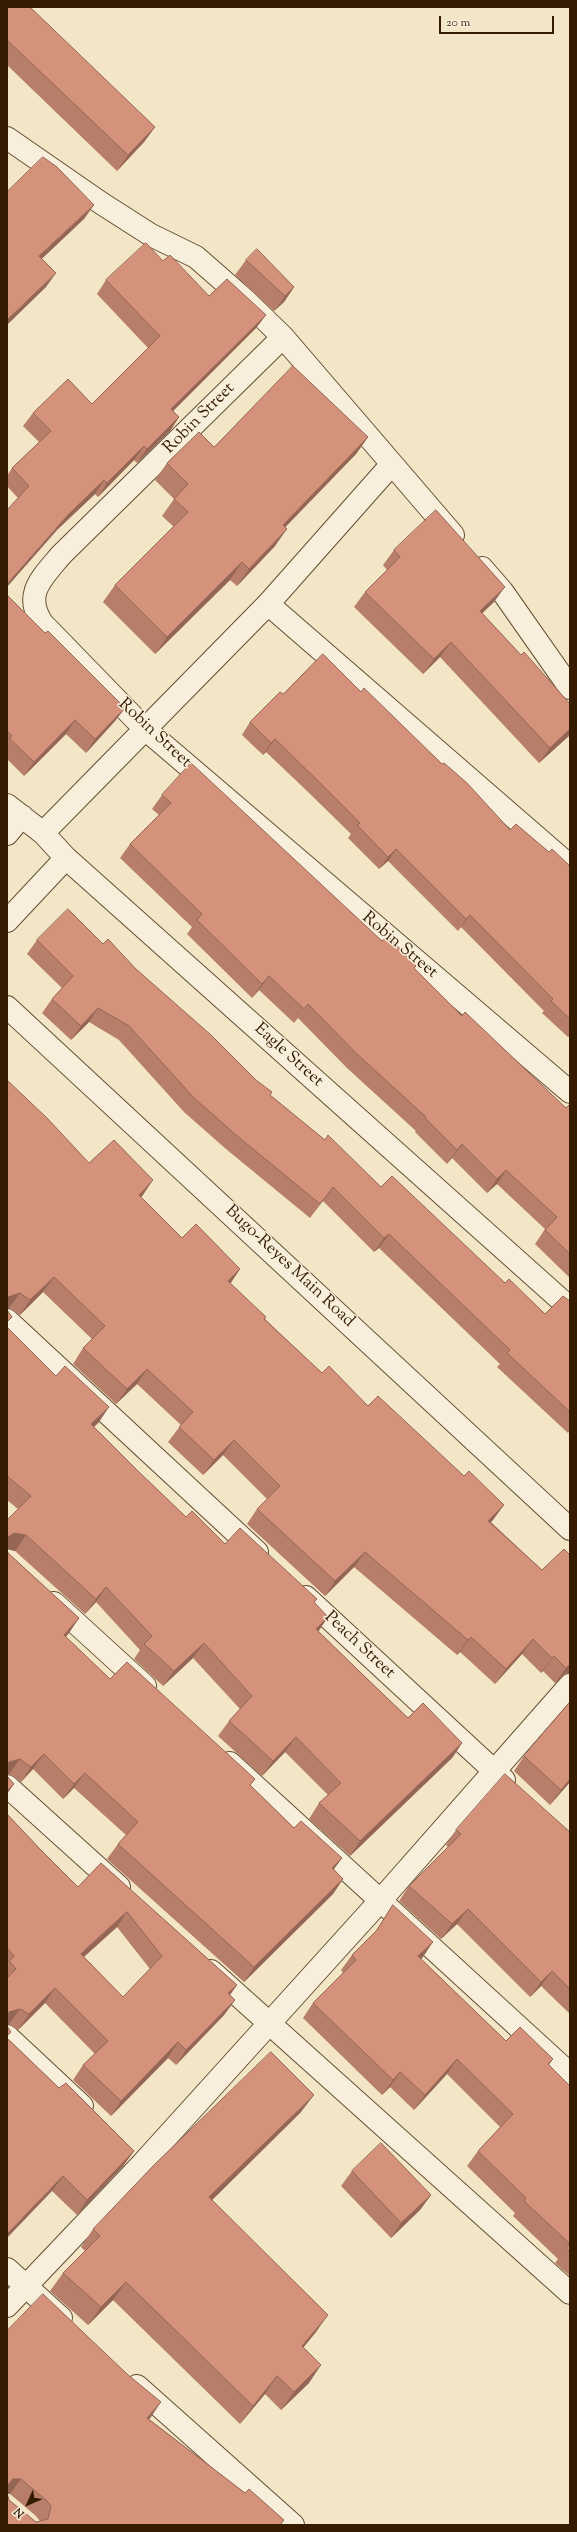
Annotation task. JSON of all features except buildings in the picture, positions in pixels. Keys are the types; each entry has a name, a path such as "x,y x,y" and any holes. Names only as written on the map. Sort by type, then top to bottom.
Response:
{"street":[{"path":"7,138 101,203 151,235 196,258 244,299 283,337 502,591 570,688"},
{"name":"Robin Street","path":"283,337 61,555 43,577 33,595 34,610 42,623 145,729 570,1092"},
{"path":"43,833 268,604 392,464"},
{"path":"268,604 570,866"},
{"path":"7,834 15,811"},
{"name":"Eagle Street","path":"15,811 43,833 66,858 570,1308"},
{"path":"7,921 66,858"},
{"name":"Bugo-Reyes Main Road","path":"7,1007 570,1529"},
{"path":"7,1320 271,1564"},
{"path":"36,1586 159,1698"},
{"name":"Peach Street","path":"294,1586 521,1795"},
{"path":"7,2306 143,2163 380,1901 493,1770 570,1685"},
{"path":"217,1752 570,2074"},
{"path":"7,1786 135,1902"},
{"path":"199,1960 570,2293"},
{"path":"7,2036 98,2120"},
{"path":"126,2147 143,2163"},
{"path":"7,2269 79,2334"},
{"path":"121,2371 293,2525"}]}
